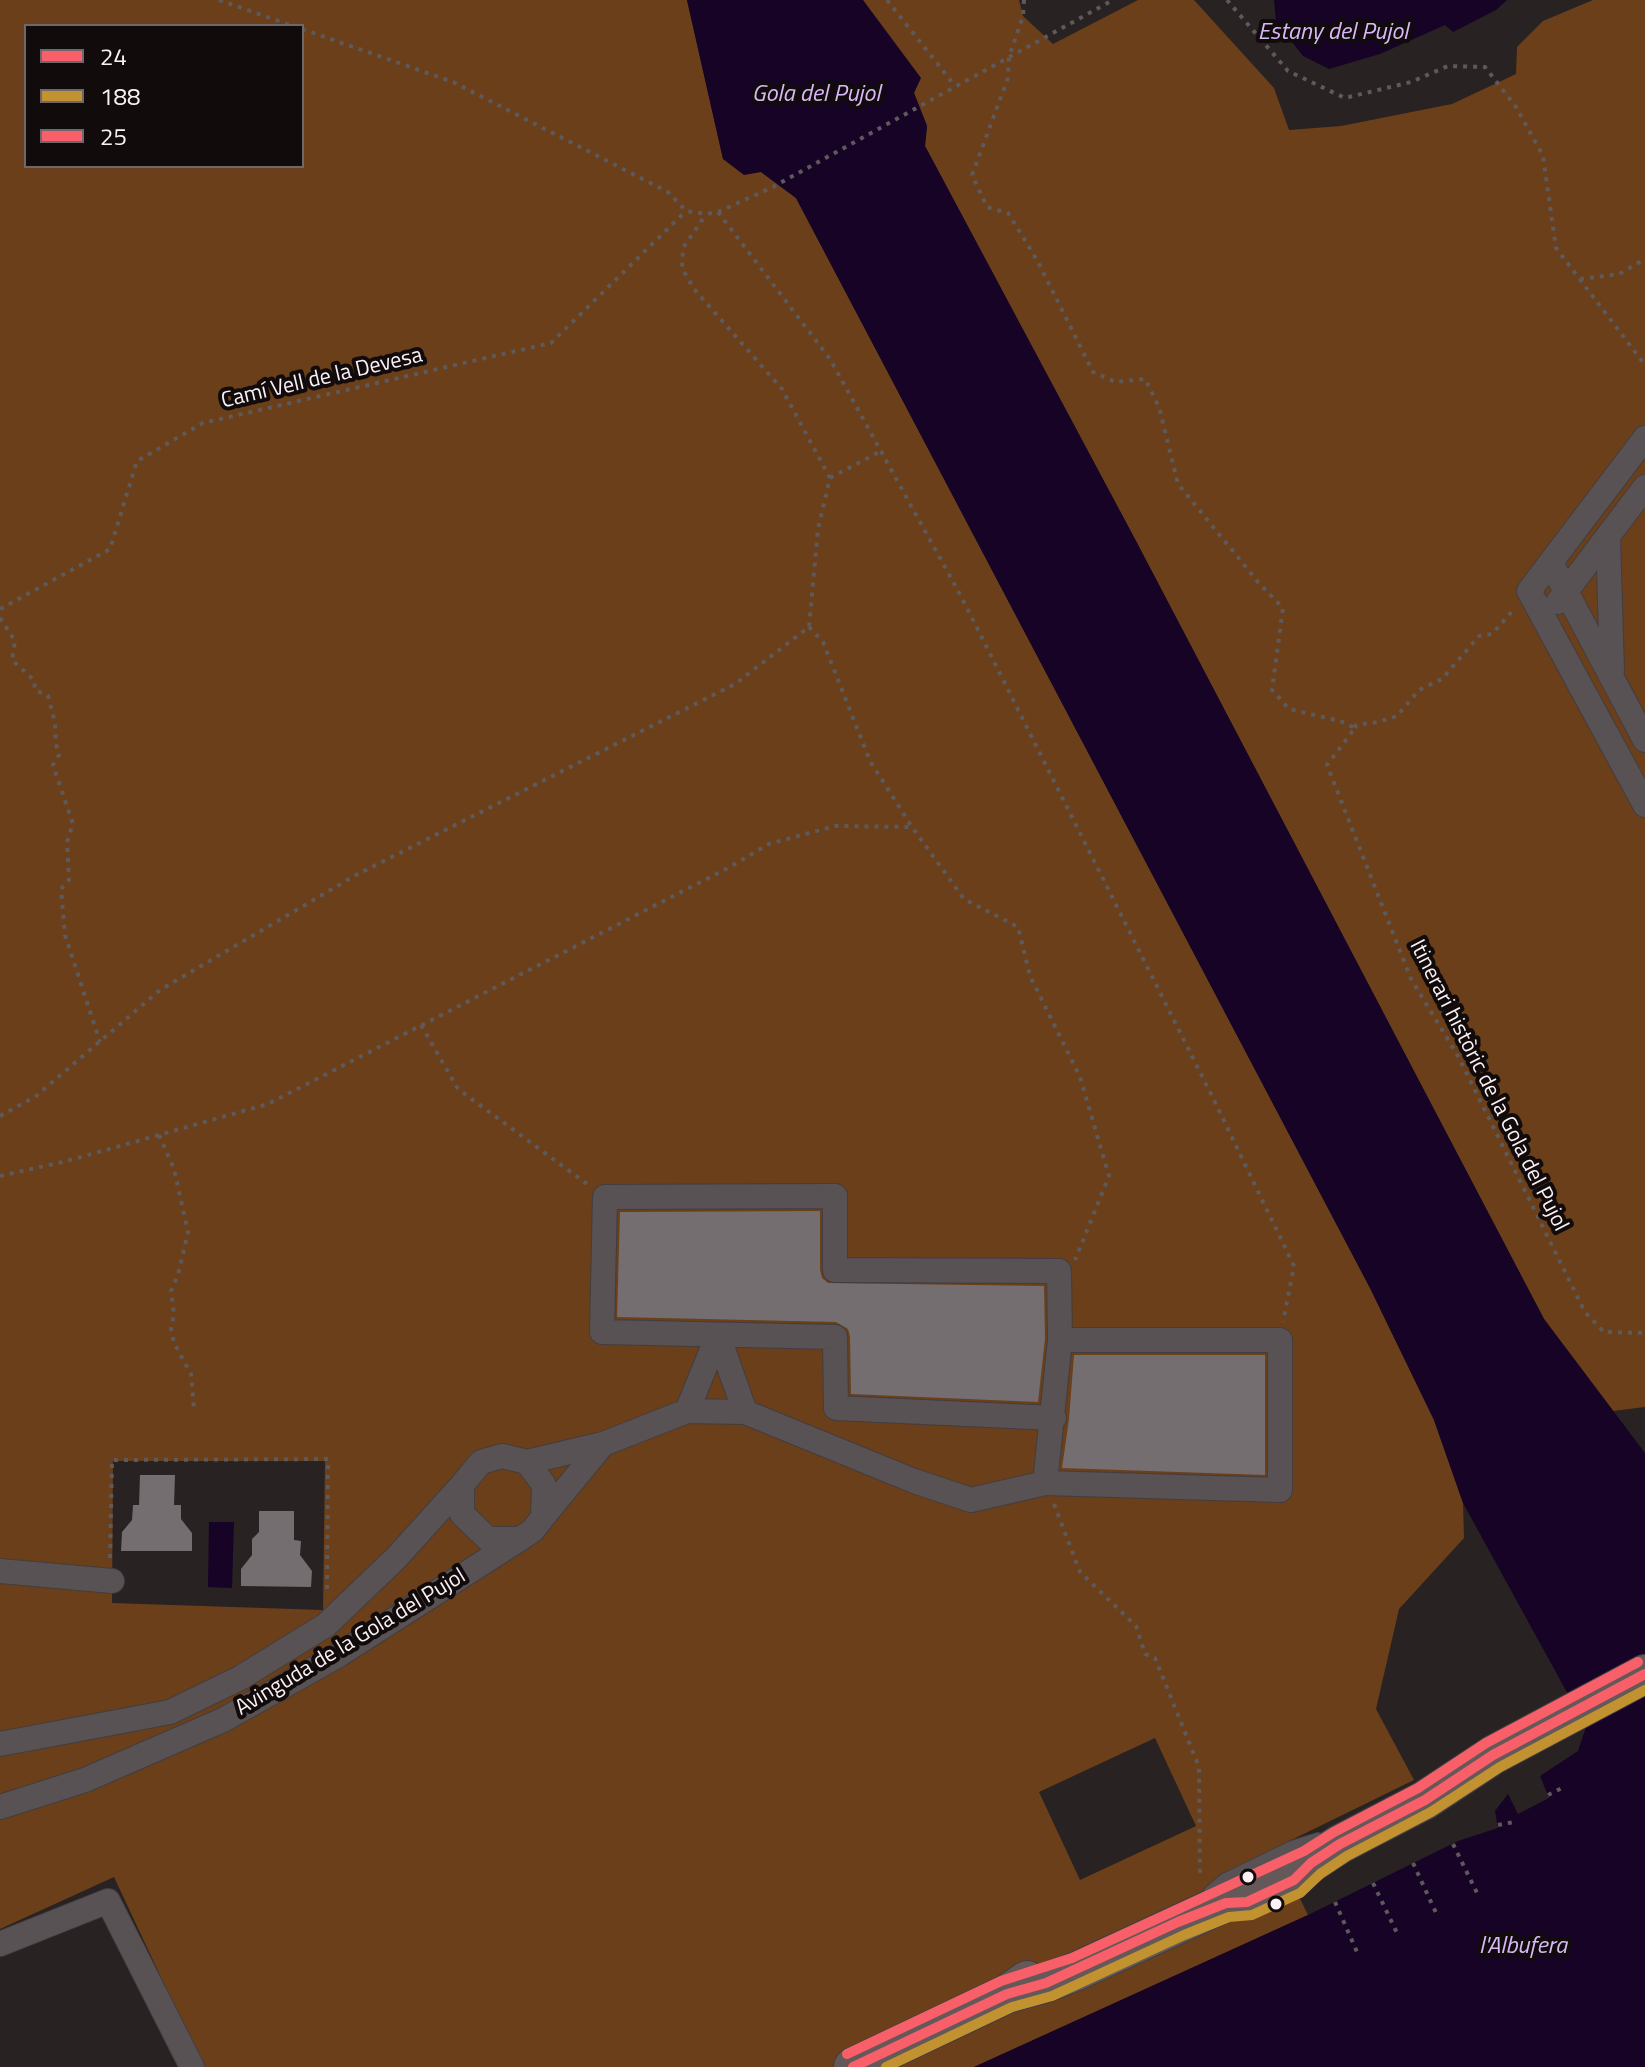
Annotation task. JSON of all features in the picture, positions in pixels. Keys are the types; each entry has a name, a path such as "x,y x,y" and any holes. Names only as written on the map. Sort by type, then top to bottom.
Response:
{"main road":[{"path":"853,2067 1007,1994 1044,1969 1212,1897 1301,1851 1314,1851 1337,1826 1424,1783 1493,1755 1645,1674"}],"street":[{"path":"1645,438 1529,591 1645,805"},
{"path":"1544,620 1645,487"},
{"path":"1608,536 1612,677"},
{"path":"1551,563 1645,740"},
{"path":"1045,1483 1054,1418 1060,1340 1059,1271 835,1270 835,1196 605,1197 602,1332 835,1337 836,1408 1054,1418"},
{"path":"687,1411 718,1335"},
{"path":"718,1335 745,1412"},
{"path":"603,1444 533,1530 520,1539 488,1539 462,1514 462,1485 481,1462 502,1456 527,1462 603,1444 687,1411 745,1412 914,1481 971,1500 1045,1483 1280,1490 1280,1340 1060,1340"},
{"path":"527,1462 544,1485 543,1517"},
{"name":"Avinguda de la Gola del Pujol","path":"0,1744 170,1712 240,1678 326,1625 396,1558 462,1485"},
{"name":"Avinguda de la Gola del Pujol","path":"0,1807 85,1780 223,1720 337,1656 520,1539"},
{"path":"0,1571 111,1572"},
{"path":"0,1944 108,1901 192,2067"}],"path":[{"path":"219,0 287,24"},
{"path":"887,0 956,86"},
{"path":"1024,0 1023,16 1009,57 1005,89 972,175 987,207 1008,213 1037,260 1093,372 1115,382 1145,379 1159,407 1178,484 1283,608 1272,690 1289,709 1309,712 1355,728 1356,725 1397,716 1419,690 1442,679 1479,636 1492,634 1529,591"},
{"path":"304,30 453,82 668,192 686,211 706,214 718,212 771,188 1113,0"},
{"path":"1227,0 1288,71 1345,98 1411,82 1448,66 1485,67 1516,107 1543,156 1556,248 1645,365"},
{"name":"Camí Vell de la Devesa","path":"0,609 110,549 137,461 203,423 551,343 686,211"},
{"path":"718,212 830,359 970,613 1205,1081 1294,1266 1280,1340"},
{"path":"0,1116 36,1096 160,990 356,875 735,684 809,627 818,529 830,478 782,389 694,289 682,268 683,248 706,214"},
{"path":"1580,279 1619,274 1645,259"},
{"path":"830,478 881,451"},
{"path":"0,618 15,641 12,660 34,680 35,690 48,696 55,723 59,755 53,765 73,824 67,842 69,880 61,889 65,935 100,1042"},
{"path":"809,627 823,642 870,761 912,827 964,899 1018,927 1030,976 1080,1077 1109,1176 1075,1260 1059,1271"},
{"name":"Itinerari històric de la Gola del Pujol","path":"1355,728 1327,765 1411,979 1458,1056 1585,1312 1604,1332 1645,1333"},
{"path":"0,1176 67,1161 268,1104 769,844 835,826 912,827"},
{"path":"421,1025 458,1089 605,1197"},
{"path":"159,1135 174,1169 188,1232 171,1291 174,1314 171,1329 174,1343 191,1374 194,1409"},
{"path":"111,1572 112,1460 328,1459 327,1599"},
{"path":"1045,1483 1080,1572 1136,1626 1145,1654 1155,1658 1199,1767 1212,1897"},
{"path":"1548,1795 1564,1787"},
{"path":"1498,1825 1514,1822"},
{"path":"1453,1844 1478,1895"},
{"path":"1413,1863 1437,1915"},
{"path":"1373,1883 1397,1933"},
{"path":"1335,1902 1357,1952"}],"shaded area":[{"path":"0,0 687,0 723,159 761,172 796,198 1370,1288 1434,1420 1463,1503 1464,1538 1399,1609 1376,1709 1414,1780 1275,1848 1308,1915 974,2067 203,2067 114,1877 0,1929","holes":["113,1461 325,1461 323,1610 112,1603","1155,1738 1196,1826 1080,1880 1039,1792"]},
{"path":"863,0 1019,0 1023,16 1053,44 1138,0 1194,0 1274,88 1289,130 1341,126 1452,104 1516,74 1517,47 1543,21 1593,0 1645,0 1645,1407 1613,1411 1544,1319 925,146 927,126 914,93"}],"water":[{"name":"Gola del Pujol","path":"687,0 863,0 921,78 914,93 927,126 925,146 1544,1319 1645,1453 1645,2067 974,2067 1308,1915 1458,1841 1498,1828 1495,1811 1508,1794 1518,1814 1549,1798 1540,1776 1578,1751 1586,1727 1463,1503 1434,1420 1370,1288 796,198 761,172 744,175 723,159"},
{"name":"Estany del Pujol","path":"1274,0 1507,0 1496,10 1453,32 1445,25 1380,54 1329,69 1303,56 1276,22"},
{"path":"209,1522 234,1522 232,1588 208,1587"}],"building":[{"path":"820,1211 820,1270 822,1278 828,1283 1044,1286 1045,1339 1038,1402 851,1394 850,1336 848,1329 836,1322 617,1317 620,1212"},
{"path":"1074,1355 1265,1355 1265,1475 1062,1468"},
{"path":"140,1475 175,1475 174,1505 181,1505 181,1519 192,1533 192,1551 121,1551 122,1532 132,1520 133,1505 139,1505"},
{"path":"259,1511 294,1511 294,1540 301,1541 300,1555 312,1571 311,1587 241,1586 241,1569 252,1555 252,1539 259,1532"}],"transit line":[{"name":"25","path":"847,2054 1001,1981 1072,1958 1304,1851 1418,1788 1486,1743 1638,1662"},
{"name":"24","path":"853,2067 1007,1994 1046,1983 1178,1922 1226,1903 1247,1902 1294,1880 1311,1863 1340,1844 1425,1800 1493,1755 1645,1674"},
{"name":"188","path":"886,2067 1012,2007 1052,1996 1184,1935 1229,1917 1252,1915 1300,1893 1320,1874 1347,1856 1431,1812 1500,1767 1645,1690"}],"water label":[{"name":"l'Albufera","path":"1523,1947"}]}
